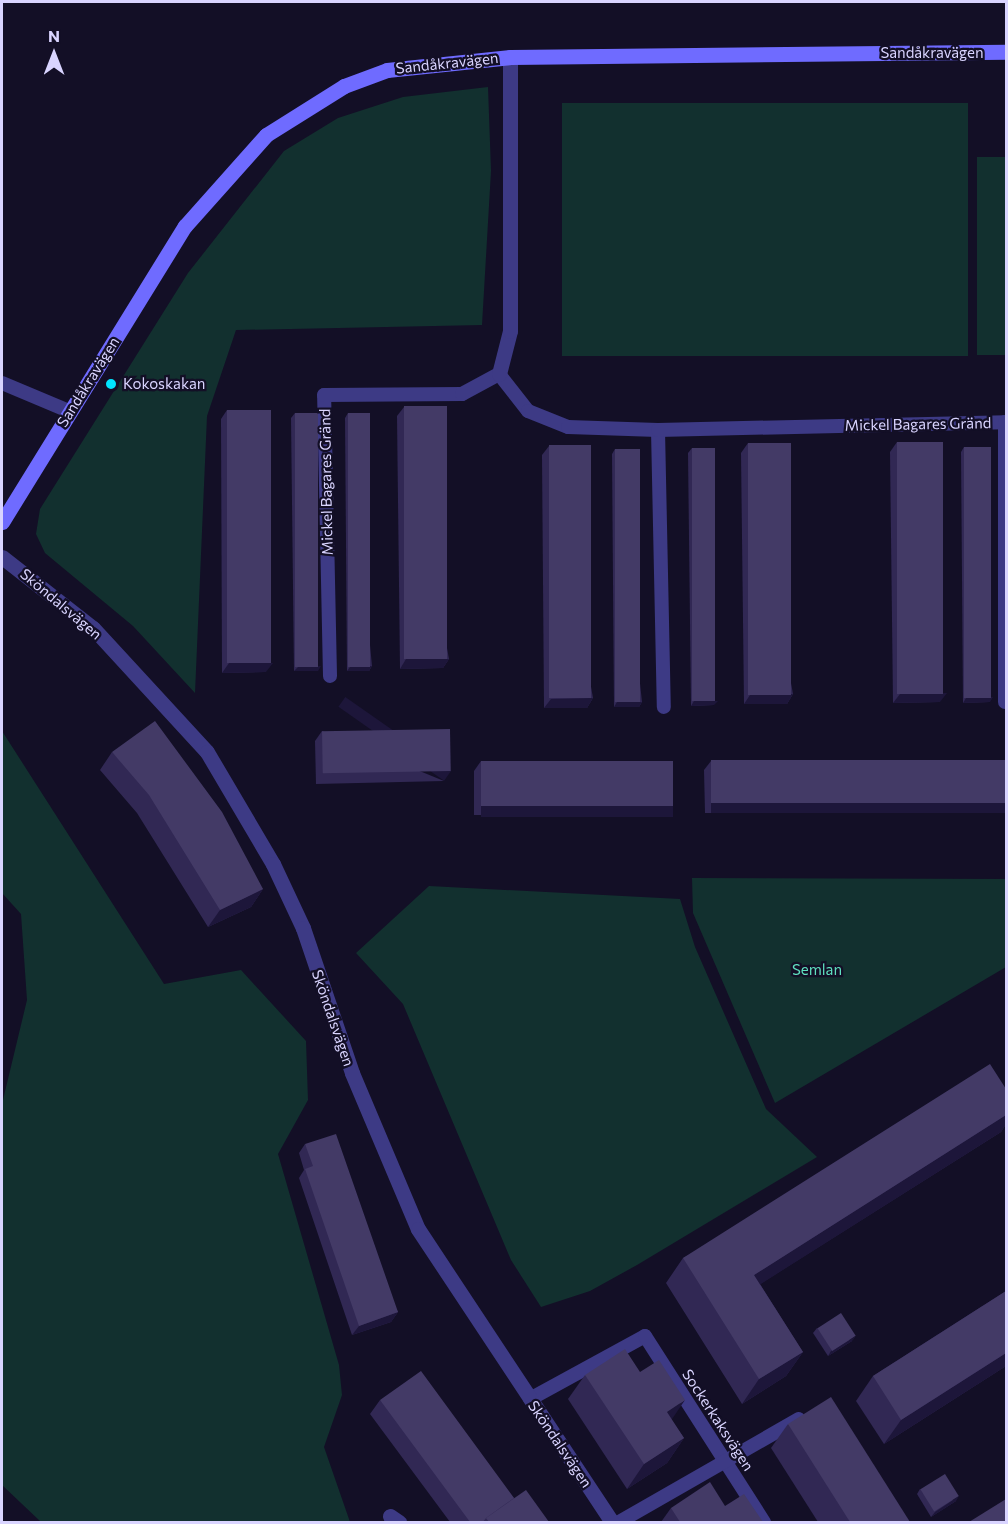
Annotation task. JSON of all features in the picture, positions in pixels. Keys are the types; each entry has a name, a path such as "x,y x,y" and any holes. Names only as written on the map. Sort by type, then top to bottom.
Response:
{"street":[{"name":"Sandåkravägen","path":"2,522 185,226 266,135 334,92 387,70 510,57 1006,52"},
{"path":"499,374 510,332 510,57"},
{"name":"Sköndalsvägen","path":"2,557 93,628 207,752 257,834 303,928 397,1187 530,1399 612,1522"}],"lane":[{"name":"Mickel Bagares Gränd","path":"330,676 324,395 462,394 499,374 528,411 568,427 658,430 1005,423 1005,702"},
{"path":"2,383 69,411"},
{"path":"658,430 664,707"},
{"name":"Sockerkaksvägen","path":"530,1399 645,1336 764,1522"},
{"path":"619,1522 727,1464 814,1410"}],"green space":[{"path":"488,87 491,171 482,325 236,330 207,416 195,693 133,626 45,553 36,534 40,509 188,273 284,151 338,118 403,97"},
{"path":"562,103 968,103 968,356 562,356"},
{"path":"977,157 1006,157 1006,355 977,355"},
{"path":"2,731 164,984 241,970 306,1041 308,1100 278,1154 339,1365 342,1395 324,1447 350,1522 41,1522 2,1485 2,1104 27,1000 21,914 2,893"},
{"name":"Semlan","path":"692,878 1006,879 1006,967 775,1103 693,913"},
{"path":"429,886 680,899 695,947 766,1109 817,1157 590,1291 541,1307 511,1260 403,1004 356,953"}],"building":[{"path":"404,406 447,406 447,659 404,659"},
{"path":"227,410 271,410 271,663 227,663"},
{"path":"295,413 318,413 318,667 295,667"},
{"path":"348,413 370,413 370,667 348,667"},
{"path":"897,442 943,442 943,694 897,694"},
{"path":"748,443 791,443 791,695 748,695"},
{"path":"549,445 591,445 591,698 549,698"},
{"path":"964,447 991,447 991,698 964,698"},
{"path":"692,448 715,448 715,701 692,701"},
{"path":"615,449 640,449 640,702 615,702"},
{"path":"155,721 222,812 263,889 220,910 149,795 112,752"},
{"path":"450,729 451,771 323,773 322,731"},
{"path":"711,760 1006,760 1006,803 711,803"},
{"path":"481,761 673,761 673,806 481,806"},
{"path":"990,1064 1006,1089 1006,1115 754,1275 803,1352 759,1379 683,1258"},
{"path":"336,1134 398,1312 359,1326 305,1169 313,1166 305,1144"},
{"path":"1006,1291 1006,1353 901,1420 873,1376"},
{"path":"841,1313 856,1336 832,1351 818,1328"},
{"path":"625,1349 640,1372 659,1360 685,1400 667,1412 684,1438 644,1464 585,1375"},
{"path":"421,1371 514,1498 483,1522 470,1522 380,1400"},
{"path":"831,1397 910,1522 850,1522 788,1424"},
{"path":"945,1474 959,1496 934,1511 920,1489"},
{"path":"710,1482 725,1506 744,1494 763,1522 680,1522 671,1508"},
{"path":"526,1490 549,1522 489,1522 486,1518"},
{"path":"1006,1499 1006,1522 969,1522"}],"place":[{"name":"Kokoskakan","path":"111,384"}]}
